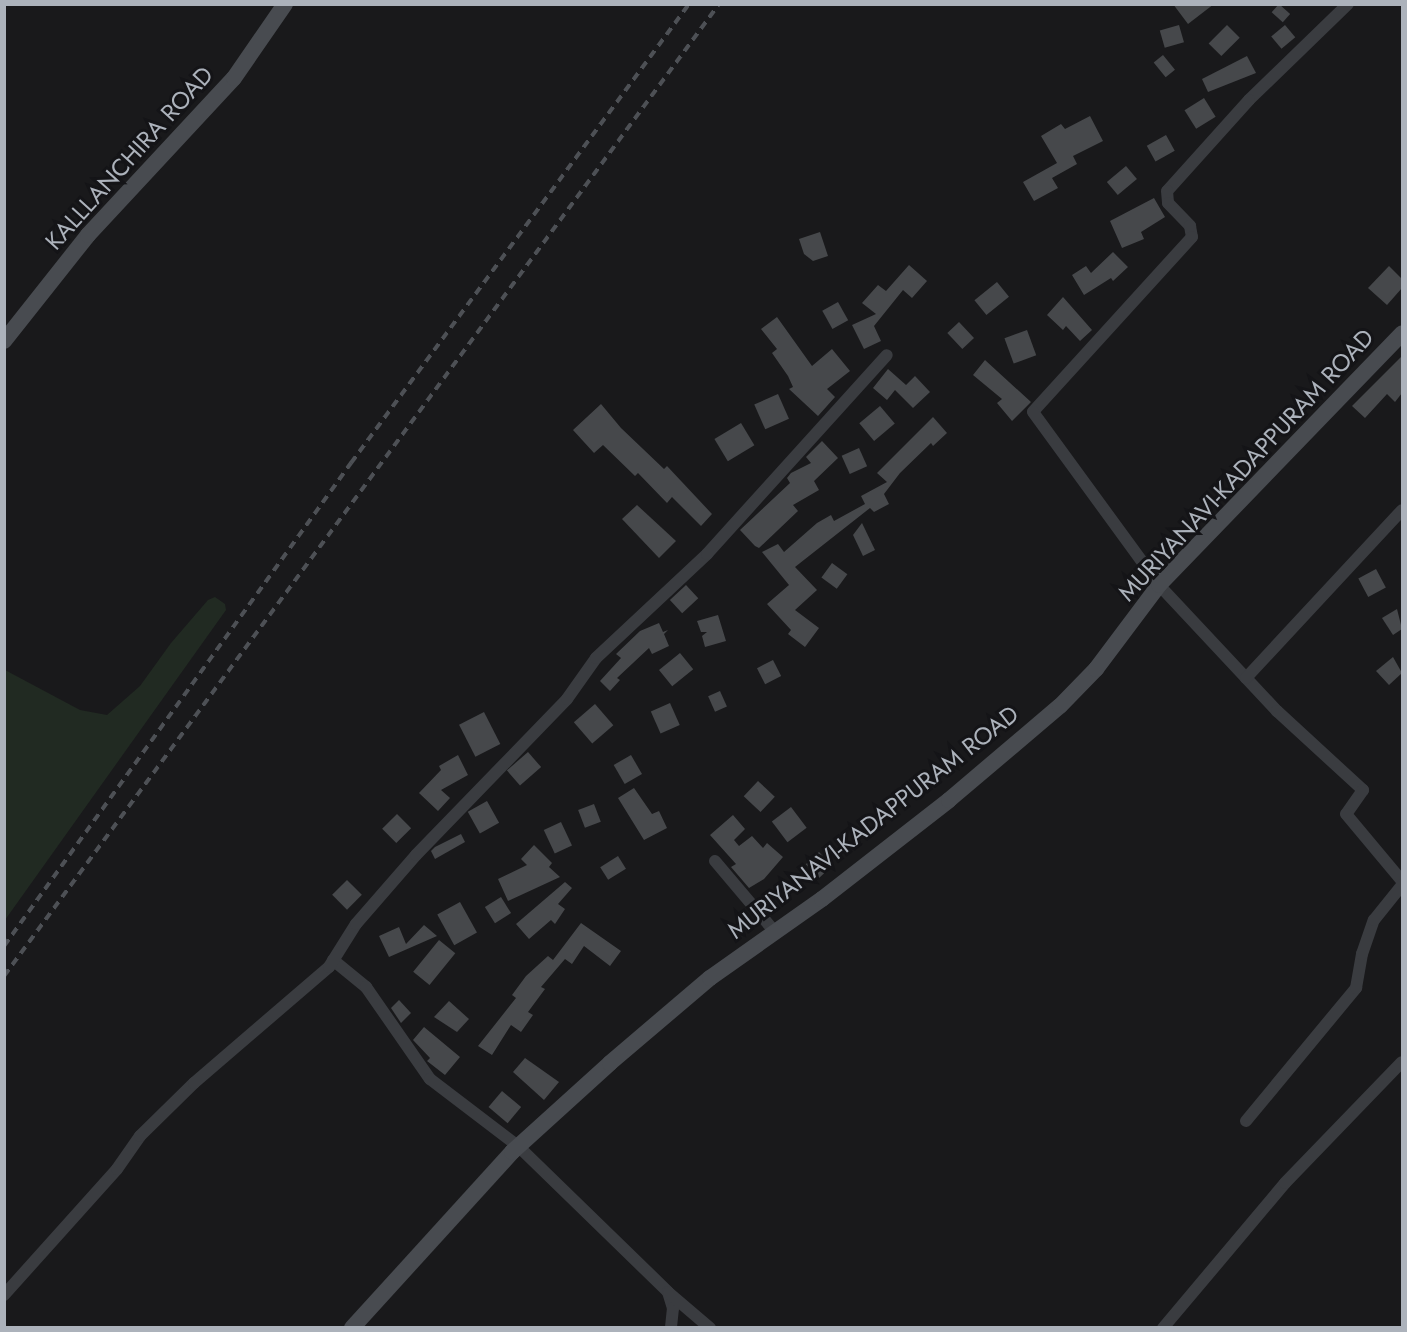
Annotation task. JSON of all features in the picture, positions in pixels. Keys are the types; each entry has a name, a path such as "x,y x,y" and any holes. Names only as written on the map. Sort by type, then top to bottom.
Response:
{"main road":[{"name":"KALLLANCHIRA ROAD","path":"4,341 88,235 234,78 285,4"},
{"name":"MURIYANAVI-KADAPPURAM ROAD","path":"352,1328 518,1146 710,978 775,932 949,800 1060,706 1096,669 1160,585 1402,333"}],"street":[{"path":"1246,1121 1356,988 1362,954 1374,920 1402,883 1346,814 1363,790 1246,678 1160,585 1033,412 1192,237 1190,226 1168,203 1167,191 1249,100 1348,4"},
{"path":"4,1295 110,1178 140,1136 194,1083 234,1053 333,960 356,924 416,855 567,699 596,658 707,554 887,355"},
{"path":"1246,678 1402,510"},
{"path":"715,861 775,932"},
{"path":"333,960 366,987 430,1079 518,1146 668,1292 710,1328"},
{"path":"1163,1328 1284,1183 1402,1062"},
{"path":"668,1292 673,1308 671,1328"}],"shaded area":[{"path":"215,597 225,604 226,610 5,920 5,670 80,710 107,715 140,686 171,643 208,600"}],"building":[{"path":"1173,4 1214,4 1188,24"},
{"path":"1279,4 1290,14 1283,22 1272,12"},
{"path":"1179,25 1184,42 1165,48 1160,31"},
{"path":"1227,25 1240,38 1221,56 1209,43"},
{"path":"1285,25 1295,37 1281,49 1271,37"},
{"path":"1163,55 1175,70 1166,77 1154,63"},
{"path":"1247,56 1256,73 1208,92 1202,79"},
{"path":"1204,98 1216,117 1196,129 1184,110"},
{"path":"1090,116 1103,141 1073,156 1077,164 1052,178 1058,188 1034,201 1023,182 1057,163 1041,136 1061,124 1065,129"},
{"path":"1166,135 1175,151 1155,161 1147,146"},
{"path":"1126,166 1137,179 1118,195 1107,182"},
{"path":"1154,198 1165,217 1141,232 1144,239 1122,248 1110,221"},
{"path":"820,232 828,256 813,261 804,254 799,239"},
{"path":"1113,252 1128,267 1113,281 1111,278 1084,295 1072,275 1086,266 1091,273"},
{"path":"909,265 927,281 912,298 903,290 874,326 881,341 864,349 852,325 876,314 862,303 878,285 886,291"},
{"path":"1389,266 1402,279 1402,288 1387,305 1368,288"},
{"path":"997,282 1009,297 986,315 974,300"},
{"path":"1063,297 1092,330 1080,341 1066,326 1063,330 1047,315"},
{"path":"838,302 848,320 832,329 822,311"},
{"path":"777,317 812,366 832,349 850,371 827,389 835,397 818,416 789,389 793,387 788,376 772,353 777,349 761,329"},
{"path":"959,322 974,338 962,349 947,333"},
{"path":"1027,330 1036,355 1014,364 1004,338"},
{"path":"1402,356 1402,393 1395,402 1387,394 1365,418 1352,406"},
{"path":"985,360 1031,402 1012,421 997,403 1002,399 973,375"},
{"path":"888,369 906,385 915,376 930,392 913,408 895,390 887,400 873,388"},
{"path":"778,394 789,419 765,429 754,405"},
{"path":"601,404 621,428 664,469 667,466 712,514 701,526 672,497 667,503 638,473 635,476 603,445 594,453 573,430"},
{"path":"880,406 895,424 874,441 859,423"},
{"path":"933,417 947,433 933,446 931,443 900,473 884,494 889,504 874,512 870,508 795,567 817,590 795,610 819,628 805,647 788,634 791,630 767,604 789,585 762,552 778,544 784,552 817,523 831,515 834,521 865,504 861,496 887,482 877,473"},
{"path":"741,423 754,445 728,461 714,439"},
{"path":"822,441 838,458 814,481 819,490 793,505 798,511 759,548 755,546 740,530 790,483 787,478 791,473 811,463 806,457"},
{"path":"859,448 867,466 850,474 842,456"},
{"path":"637,505 676,541 659,558 622,519"},
{"path":"862,523 875,550 863,556 853,535"},
{"path":"832,563 847,574 837,589 821,578"},
{"path":"1376,569 1386,588 1368,597 1358,578"},
{"path":"686,585 698,598 682,613 670,600"},
{"path":"1397,609 1402,629 1393,635 1382,618"},
{"path":"718,615 726,641 705,647 702,636 707,632 701,632 697,621"},
{"path":"659,623 663,632 668,630 664,634 669,646 652,654 649,648 617,678 620,680 610,691 600,681 621,658 616,654 640,631"},
{"path":"680,653 693,669 672,686 659,670"},
{"path":"1393,657 1402,673 1389,685 1376,671"},
{"path":"773,660 781,676 765,684 757,668"},
{"path":"720,691 727,707 715,712 708,696"},
{"path":"670,703 680,725 661,733 651,712"},
{"path":"595,704 613,725 592,744 574,722"},
{"path":"484,712 500,744 475,757 459,725"},
{"path":"528,752 541,767 520,785 507,770"},
{"path":"458,755 468,775 441,790 450,798 438,811 419,793 441,770 439,766"},
{"path":"631,755 642,774 625,784 614,765"},
{"path":"758,781 775,797 760,812 744,796"},
{"path":"634,788 652,814 659,811 667,828 644,840 618,798"},
{"path":"487,801 499,823 480,834 468,812"},
{"path":"594,804 601,822 585,828 578,810"},
{"path":"791,807 807,828 787,842 772,821"},
{"path":"397,814 411,828 396,843 382,829"},
{"path":"733,815 745,829 734,840 739,846 752,836 763,848 767,843 783,857 764,879 749,888 731,867 736,864 710,835"},
{"path":"561,822 572,846 555,854 544,830"},
{"path":"461,834 465,842 435,859 431,851 435,847"},
{"path":"534,845 552,863 549,867 560,877 508,901 498,879 527,865 521,859"},
{"path":"819,852 832,866 819,878 806,864"},
{"path":"618,856 626,869 608,880 600,867"},
{"path":"347,880 362,895 347,910 332,895"},
{"path":"565,882 572,888 558,904 565,909 555,924 551,920 529,939 516,924"},
{"path":"501,897 511,913 495,923 485,907"},
{"path":"460,902 477,933 454,945 437,915"},
{"path":"581,923 621,951 610,966 584,946 572,964 565,959 541,987 545,989 528,1012 533,1015 521,1032 511,1025 492,1055 478,1046 516,998 512,995 526,976 548,956 553,960"},
{"path":"424,925 437,936 389,957 379,936 399,927 406,944"},
{"path":"439,940 455,953 430,985 413,972"},
{"path":"399,1000 411,1013 401,1023 391,1008"},
{"path":"449,1001 469,1019 457,1032 434,1017"},
{"path":"424,1027 460,1057 445,1075 427,1061 430,1058 413,1040"},
{"path":"525,1058 559,1082 544,1100 513,1072"},
{"path":"502,1091 521,1107 508,1123 489,1107"}],"railway":[{"path":"4,946 351,463 689,4"},
{"path":"4,976 719,4"}]}
